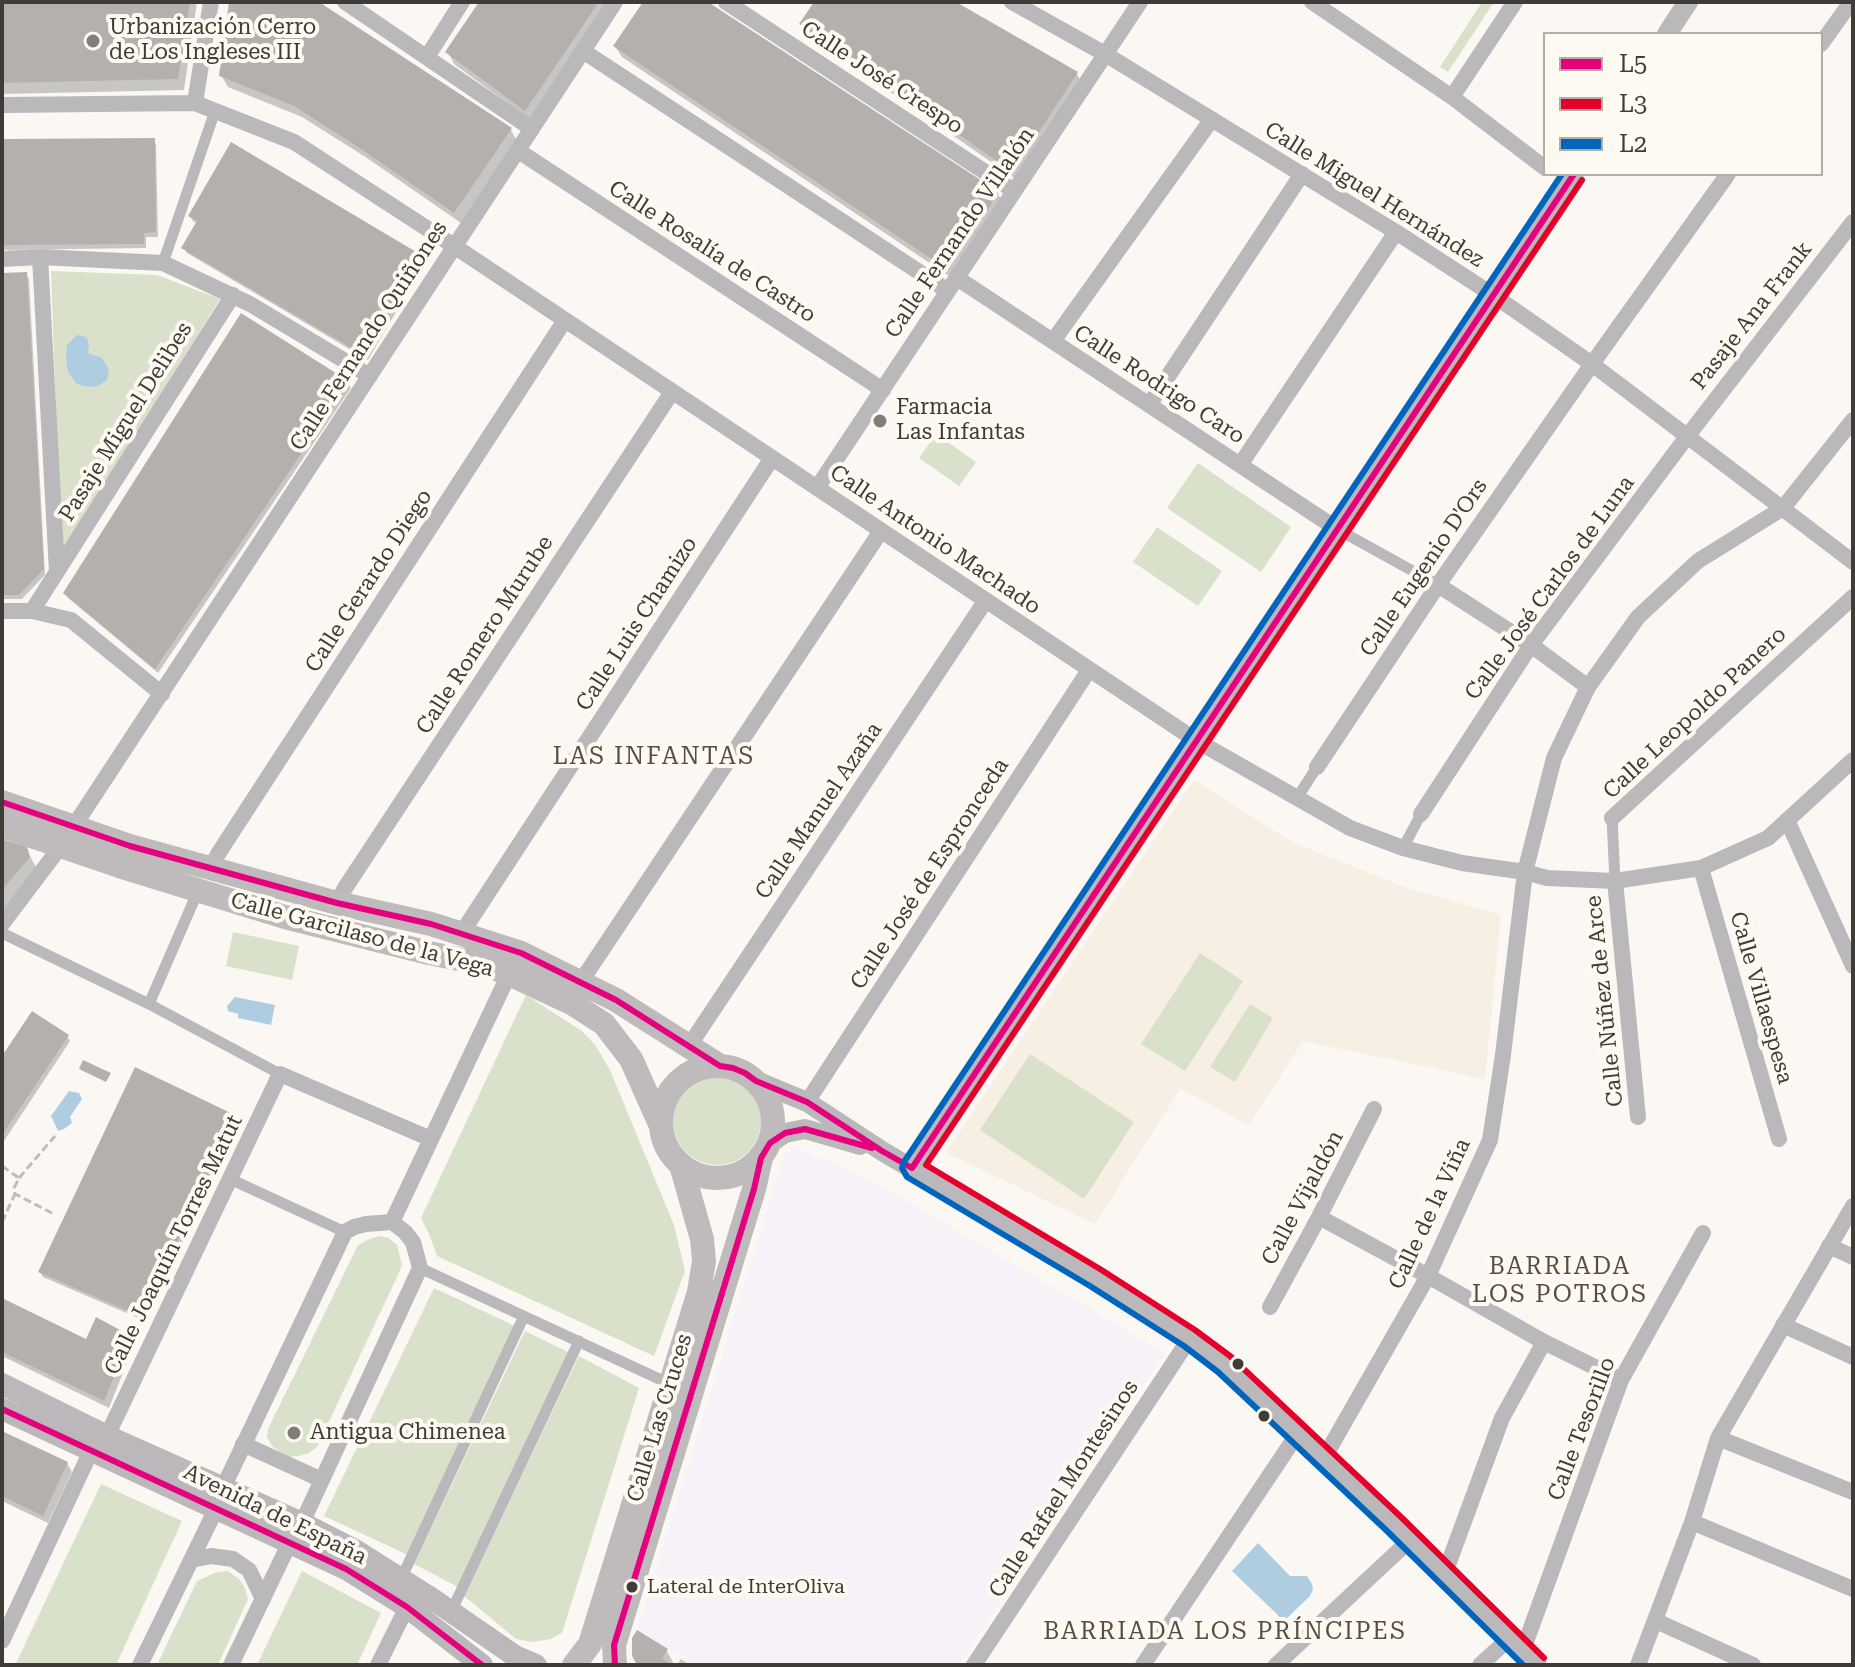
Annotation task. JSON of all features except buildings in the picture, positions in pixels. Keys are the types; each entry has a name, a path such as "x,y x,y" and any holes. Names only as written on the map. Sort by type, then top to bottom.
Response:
{"main road":[{"name":"Calle Garcilaso de la Vega","path":"2,802 68,836 199,890 285,917 484,964 573,1004 604,1024 631,1059 661,1126"},
{"name":"Calle Garcilaso de la Vega","path":"2,826 130,846 337,903 431,924 521,953 616,1000 720,1066"},
{"path":"720,1066 745,1073 756,1081 766,1094 774,1126 765,1151 747,1170 731,1177 713,1179 696,1175 681,1165 671,1154 661,1126 663,1107 671,1090 684,1076 701,1068 720,1066"},
{"name":"Calle Las Cruces","path":"615,1665 614,1645 765,1151"},
{"name":"Calle Las Cruces","path":"574,1665 590,1644 699,1292 704,1261 697,1219 681,1165"},
{"name":"Avenida de España","path":"2,1384 99,1444"},
{"name":"Avenida de España","path":"2,1409 99,1444 296,1533 355,1550 515,1656 536,1665"},
{"name":"Avenida de España","path":"296,1533 407,1607 482,1665"}],"street":[{"path":"195,103 211,2"},
{"path":"345,2 532,129"},
{"path":"427,57 462,2"},
{"name":"Calle Fernando Quiñones","path":"2,924 68,836 615,2"},
{"name":"Calle José Crespo","path":"726,2 1014,191"},
{"name":"Calle Miguel Hernández","path":"1012,2 1212,119 1493,295 1592,364 1853,562"},
{"name":"Calle Fernando Villalón","path":"817,488 1140,2"},
{"path":"1312,2 1452,97 1543,166"},
{"path":"1452,97 1515,2"},
{"path":"1668,32 1688,2"},
{"path":"1823,41 1851,2"},
{"name":"Calle Rodrigo Caro","path":"583,51 953,284 1053,341 1337,529"},
{"name":"Calle Antonio Machado","path":"2,105 195,103 294,142 1197,741 1350,828 1403,848 1462,863 1547,878 1615,881 1701,868 1768,838 1853,760"},
{"path":"163,263 215,111"},
{"path":"1053,341 1212,119"},
{"name":"Calle Rosalía de Castro","path":"517,150 883,390"},
{"path":"1149,405 1302,174"},
{"name":"Calle Eugenio D'Ors","path":"1297,798 1438,585 1727,176"},
{"path":"912,1168 1493,295 1565,177"},
{"name":"Pasaje Ana Frank","path":"1686,438 1853,222"},
{"path":"1240,465 1396,232"},
{"path":"2,259 40,257 163,263 250,304 370,376"},
{"name":"Pasaje Miguel Delibes","path":"40,257 57,572"},
{"name":"Pasaje Miguel Delibes","path":"32,611 233,295"},
{"name":"Calle Gerardo Diego","path":"211,868 565,320"},
{"name":"Calle Romero Murube","path":"337,903 672,392"},
{"name":"Calle de la Viña","path":"1324,1458 1428,1276 1490,1140 1525,872 1554,758 1588,687 1638,617 1698,561 1783,508 1853,420"},
{"name":"Calle José Carlos de Luna","path":"1403,848 1421,814 1531,645 1686,438"},
{"name":"Calle Luis Chamizo","path":"461,934 772,458"},
{"path":"1337,529 1438,585 1531,645 1588,687"},
{"path":"580,983 881,531"},
{"name":"Calle Leopoldo Panero","path":"1615,881 1612,818 1853,597"},
{"name":"Calle Manuel Azaña","path":"689,1046 986,600"},
{"path":"2,611 32,611 71,620 162,694"},
{"name":"Calle José de Espronceda","path":"807,1102 1089,670"},
{"path":"1787,820 1853,966"},
{"name":"Calle Villaespesa","path":"1701,868 1779,1139"},
{"name":"Calle Núñez de Arce","path":"1615,881 1638,1117"},
{"path":"149,1004 199,890"},
{"path":"2,933 149,1004 280,1074 431,1139"},
{"path":"392,1222 509,974"},
{"name":"Calle Joaquín Torres Matut","path":"2,1641 280,1074"},
{"path":"756,1081 807,1102 882,1151 1095,1277 1190,1338 1224,1364 1524,1651 1480,1665"},
{"name":"Calle Vijaldón","path":"1270,1307 1374,1109"},
{"path":"765,1151 785,1133 805,1129 882,1151"},
{"path":"230,1179 345,1232"},
{"path":"1638,1665 1692,1522 1718,1438 1853,1206"},
{"path":"1319,1217 1544,1342 1621,1380"},
{"path":"140,1665 345,1232 366,1224 392,1222 413,1242 420,1268 322,1480 231,1665"},
{"name":"Calle Tesorillo","path":"1524,1651 1621,1380 1703,1233"},
{"path":"1829,1246 1853,1257"},
{"path":"420,1268 670,1385"},
{"path":"401,1579 524,1316"},
{"path":"1783,1325 1853,1357"},
{"name":"Calle Rafael Montesinos","path":"974,1665 1190,1338"},
{"path":"451,1612 579,1341"},
{"path":"1445,1573 1502,1418 1544,1342"},
{"path":"1143,1665 1298,1433"},
{"path":"1718,1438 1853,1492"},
{"path":"243,1444 322,1480"},
{"path":"1692,1522 1853,1589"},
{"path":"1276,1665 1410,1540"},
{"path":"191,1560 211,1556 233,1559 249,1570 263,1599"},
{"path":"378,1665 407,1607"},
{"path":"1656,1621 1753,1665"}],"path":[{"path":"2,1222 19,1178 55,1136"},
{"path":"2,1166 19,1178"},
{"path":"15,1194 52,1213"}],"shaded area":[{"path":"1194,780 1292,842 1410,889 1501,915 1485,1079 1303,1041 1249,1125 1180,1089 1095,1224 946,1153"},
{"path":"797,1148 873,1181 1165,1353 959,1665 693,1665 637,1630 785,1153"}],"green space":[{"path":"1482,2 1494,2 1448,72 1440,67"},
{"path":"51,271 157,275 220,299 61,556"},
{"path":"936,434 976,462 959,486 919,458"},
{"path":"1198,463 1291,527 1261,572 1167,508"},
{"path":"1157,527 1222,571 1198,606 1133,562"},
{"path":"233,932 299,946 292,980 226,966"},
{"path":"1200,953 1243,981 1185,1071 1141,1044"},
{"path":"526,995 582,1031 596,1046 610,1070 674,1225 685,1271 654,1356 437,1256 421,1218"},
{"path":"1250,1004 1273,1018 1235,1082 1210,1067"},
{"path":"1030,1054 1134,1122 1084,1199 980,1130"},
{"path":"717,1077 742,1084 754,1096 761,1121 754,1146 742,1158 717,1165 692,1158 680,1146 673,1121 680,1096 692,1084"},
{"path":"380,1236 389,1238 397,1245 402,1265 397,1277 317,1447 309,1453 286,1457 272,1446 267,1437 268,1429 358,1245"},
{"path":"434,1288 515,1326 408,1555 324,1516"},
{"path":"525,1331 568,1352 460,1588 414,1564"},
{"path":"579,1356 639,1388 562,1633 551,1639 532,1642 516,1639 464,1596"},
{"path":"101,1484 182,1521 116,1665 15,1665"},
{"path":"228,1571 239,1579 248,1599 218,1665 157,1665 197,1581 217,1572"},
{"path":"302,1571 381,1613 357,1665 257,1665"}],"water":[{"path":"77,335 86,337 88,353 102,358 109,370 107,380 98,386 77,384 68,372 67,345"},
{"path":"235,997 275,1005 271,1025 238,1018 238,1014 228,1011 227,1006"},
{"path":"69,1091 79,1093 82,1099 70,1117 72,1123 58,1131 51,1116"},
{"path":"1258,1543 1290,1576 1307,1576 1312,1584 1309,1597 1284,1621 1232,1571"}],"transit line":[{"name":"L2","path":"1523,1665 1387,1531 1218,1372 1184,1346 1090,1286 907,1177 902,1168 1561,176"},
{"name":"L5","path":"2,802 130,846 337,903 431,924 521,953 616,1000 720,1066 733,1068 807,1102 912,1168 1573,176"},
{"name":"L3","path":"1544,1658 1401,1517 1230,1356 1100,1269 926,1165 1582,180"},
{"name":"L5","path":"615,1665 614,1645 761,1158 770,1143 785,1133 805,1129 872,1148"},
{"name":"L5","path":"2,1409 346,1569 407,1607 482,1665"}],"place":[{"name":"Urbanización Cerro de Los Ingleses III","path":"93,41"},
{"name":"Farmacia Las Infantas","path":"880,421"},
{"name":"Antigua Chimenea","path":"294,1433"},
{"name":"Lateral de InterOliva","path":"632,1587"}],"district":[{"name":"LAS INFANTAS","path":"654,757"},
{"name":"BARRIADA LOS POTROS","path":"1560,1281"},
{"name":"BARRIADA LOS PRÍNCIPES","path":"1225,1632"}]}
